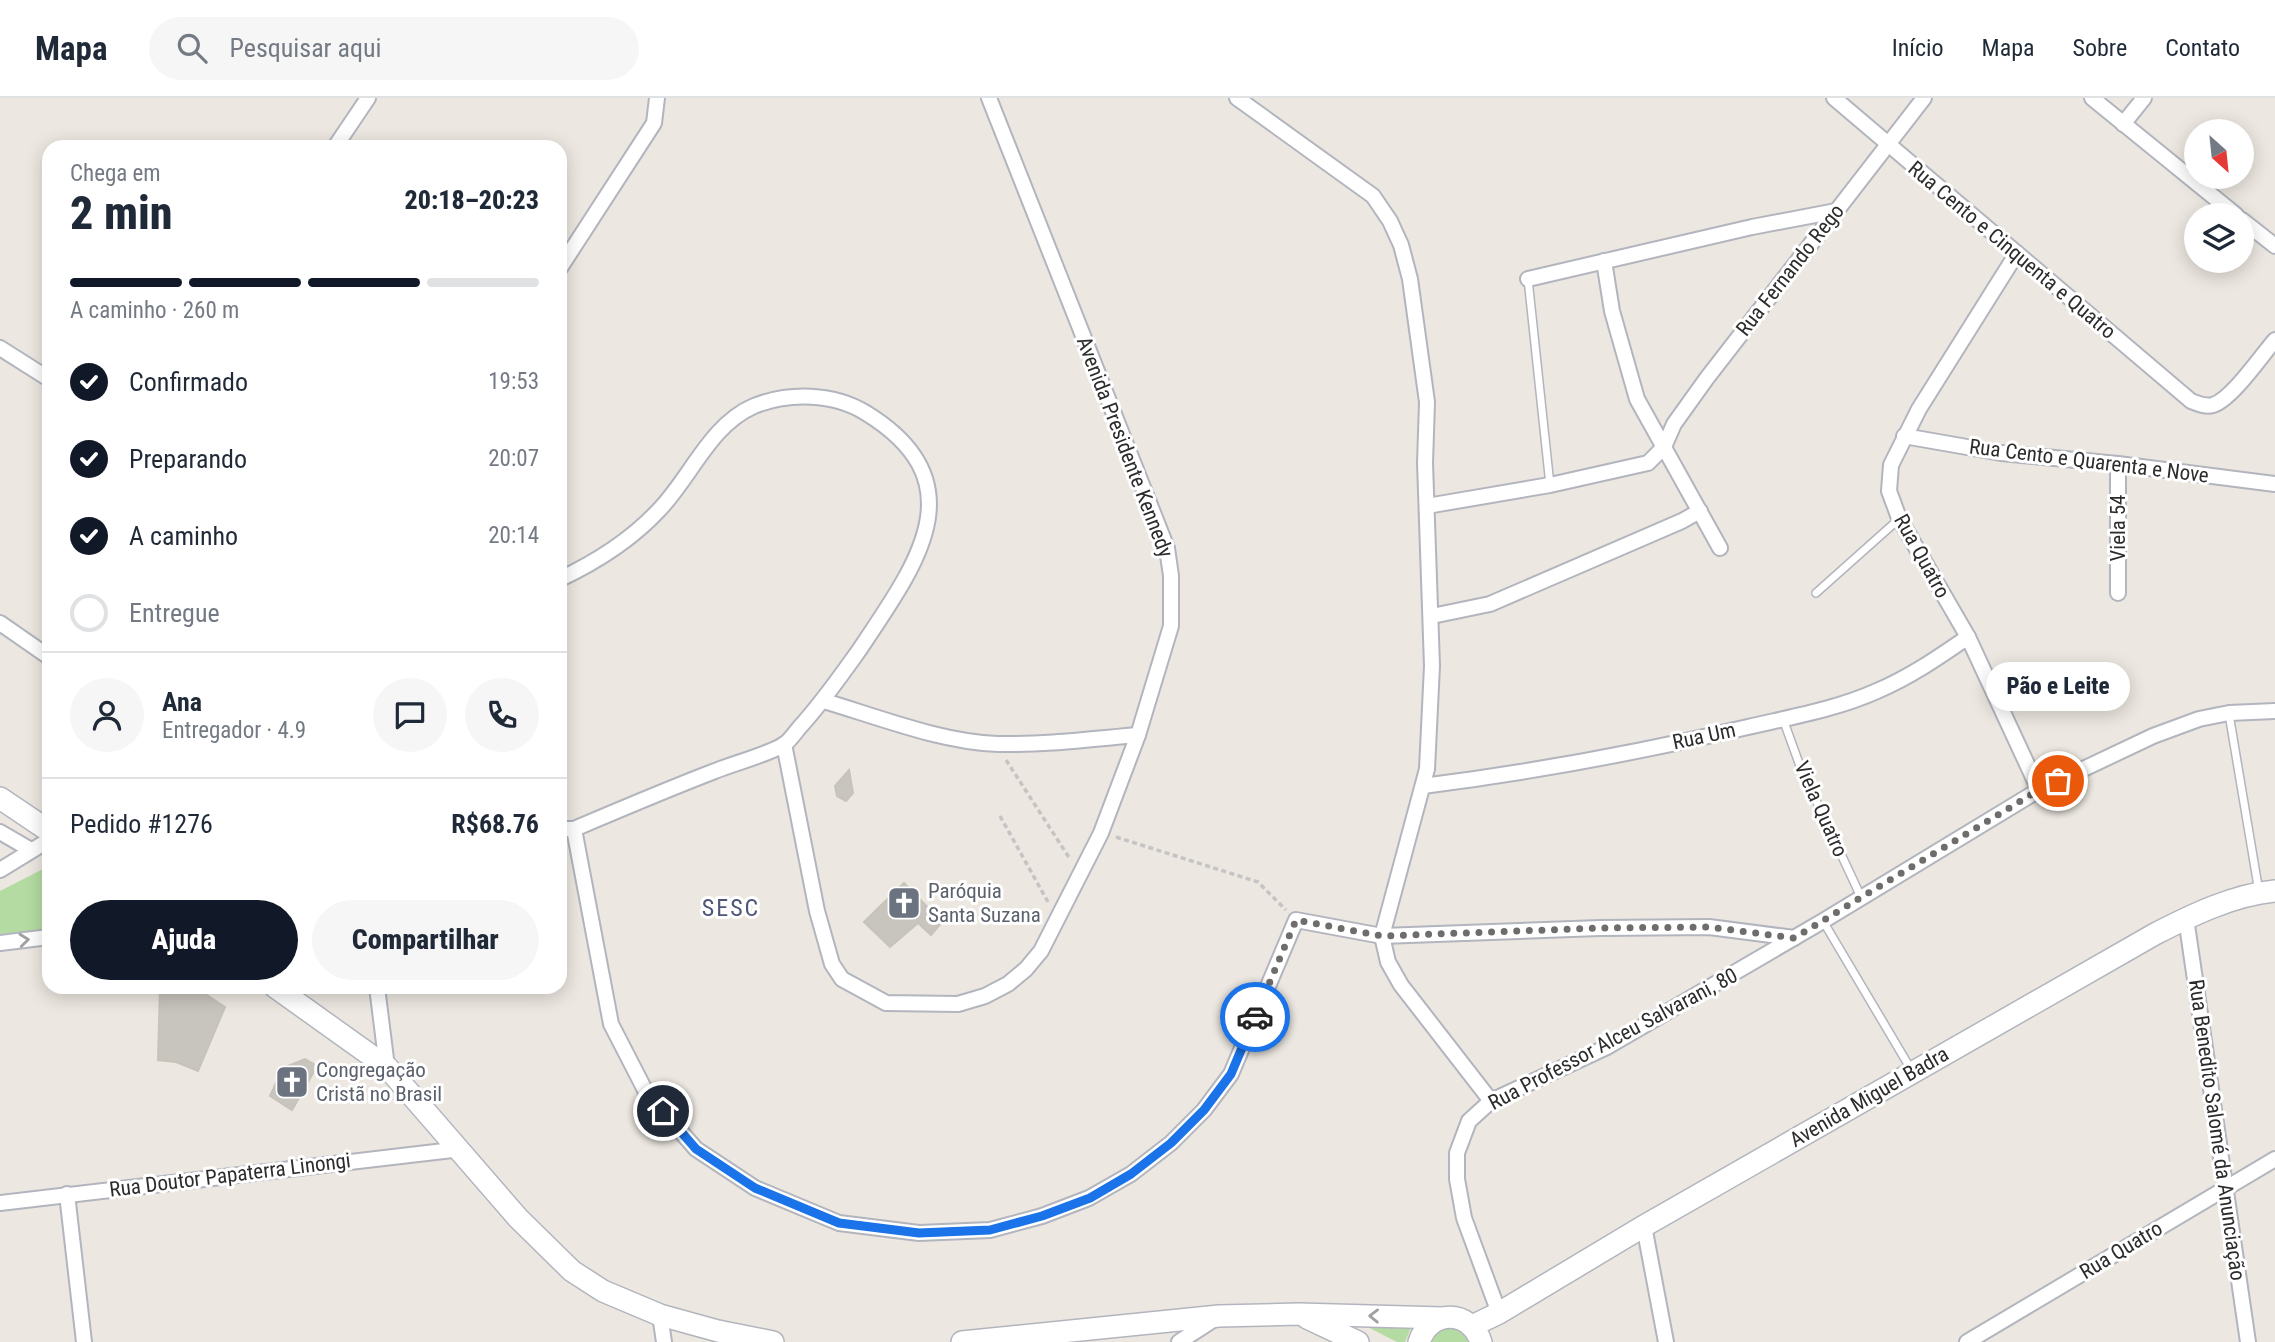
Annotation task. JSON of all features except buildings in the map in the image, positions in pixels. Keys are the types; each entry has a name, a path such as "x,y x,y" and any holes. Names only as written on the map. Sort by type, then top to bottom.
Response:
{"main road":[{"path":"0,798 42,826"},
{"name":"Avenida Miguel Badra","path":"1477,1334 1499,1312 1644,1226 2186,918 2267,892"},
{"path":"285,994 387,1067 461,1149 518,1218 572,1271 603,1292 660,1315 773,1342"},
{"path":"1299,1314 1358,1342"},
{"path":"962,1342 1055,1337 1219,1315 1442,1318 1464,1320 1477,1334"},
{"path":"1419,1342 1424,1330 1432,1322 1442,1318"}],"street":[{"path":"340,140 368,98"},
{"path":"567,257 653,123 657,98"},
{"name":"Avenida Presidente Kennedy","path":"784,744 817,911 832,964 842,979 886,1003 958,1004 985,996 1008,984 1026,969 1041,951 1101,833 1138,735 1171,626 1171,576 1167,548 989,98"},
{"path":"1237,98 1373,196 1401,245 1410,279 1427,402 1432,666 1427,769 1382,936 1388,962 1401,985 1491,1101"},
{"name":"Rua Cento e Cinquenta e Quatro","path":"1833,98 2191,401 2204,406 2215,405 2222,400 2275,340"},
{"name":"Rua Fernando Rego","path":"1664,447 1674,424 1688,403 1924,98"},
{"path":"2092,98 2221,203"},
{"path":"2123,124 2144,98"},
{"path":"1528,279 1752,227 1836,211"},
{"path":"2254,229 2275,246"},
{"name":"Rua Quatro","path":"2017,253 1904,436 1891,465 1889,491 1899,518 1968,637 2039,790"},
{"path":"1604,261 1612,311 1637,399 1720,548"},
{"path":"0,348 42,375"},
{"path":"567,576 592,564 634,533 659,510 680,485 723,425 754,406 788,398 823,397 856,407 885,425 911,450 921,466 927,484 930,516 921,546 907,576 824,701 784,744 567,829 611,1024 646,1093 696,1149 755,1188 839,1223 919,1233 990,1230 1042,1216 1090,1198 1131,1174 1171,1143 1204,1110 1231,1074 1296,920 1382,936 1709,927 1794,938"},
{"name":"Rua Cento e Quarenta e Nove","path":"1904,436 2001,453 2118,464 2275,484"},
{"path":"1427,506 1637,467 1648,463 1664,447"},
{"name":"Viela 54","path":"2118,464 2118,593"},
{"path":"1432,616 1490,604 1682,522 1700,511"},
{"path":"0,623 42,652"},
{"name":"Rua Um","path":"1423,786 1528,772 1783,718 1875,692 1914,673 1968,637"},
{"path":"824,701 947,736 996,744 1065,742 1138,735"},
{"name":"Rua Professor Alceu Salvarani, 80","path":"1499,1312 1464,1218 1457,1179 1457,1153 1469,1121 1491,1101 1607,1046 1824,921 2039,790 2153,736 2199,719 2229,713 2275,711"},
{"path":"0,832 31,850"},
{"path":"0,870 42,844"},
{"name":"Rua Benedito Salomé da Anunciação","path":"2186,918 2248,1342"},
{"path":"0,943 42,938"},
{"path":"378,994 387,1067"},
{"name":"Rua Doutor Papaterra Linongi","path":"0,1203 461,1149"},
{"name":"Rua Quatro","path":"1966,1342 2275,1159"},
{"path":"67,1194 84,1342"},
{"path":"1644,1226 1666,1342"},
{"path":"660,1315 664,1342"},
{"path":"1179,1342 1219,1315"}],"lane":[{"path":"1528,279 1550,485"},
{"path":"1816,593 1899,518"},
{"path":"2229,713 2267,892"},
{"name":"Viela Quatro","path":"1783,718 1800,766 1861,898"},
{"path":"1824,921 1913,1072"}],"path":[{"path":"1004,757 1071,861"},
{"path":"1000,816 1051,907"},
{"path":"1101,833 1258,882 1296,920"}],"green space":[{"path":"42,870 42,931 0,934 0,891"},
{"path":"1356,1321 1412,1325 1405,1342 1397,1342"},
{"path":"1451,1327 1465,1332 1471,1342 1431,1342 1438,1332"}],"way so far":[{"path":"1255,1017 1296,920 1382,936 1709,927 1794,938 2058,781"}],"place":[{"name":"Pão e Leite","path":"2058,781"},
{"name":"Paróquia Santa Suzana","path":"904,903"},
{"name":"Congregação Cristã no Brasil","path":"292,1082"}],"district":[{"name":"SESC","path":"731,908"}],"route":[{"path":"663,1111 696,1149 755,1188 839,1223 919,1233 990,1230 1042,1216 1090,1198 1131,1174 1171,1143 1204,1110 1231,1074 1255,1017"}]}
